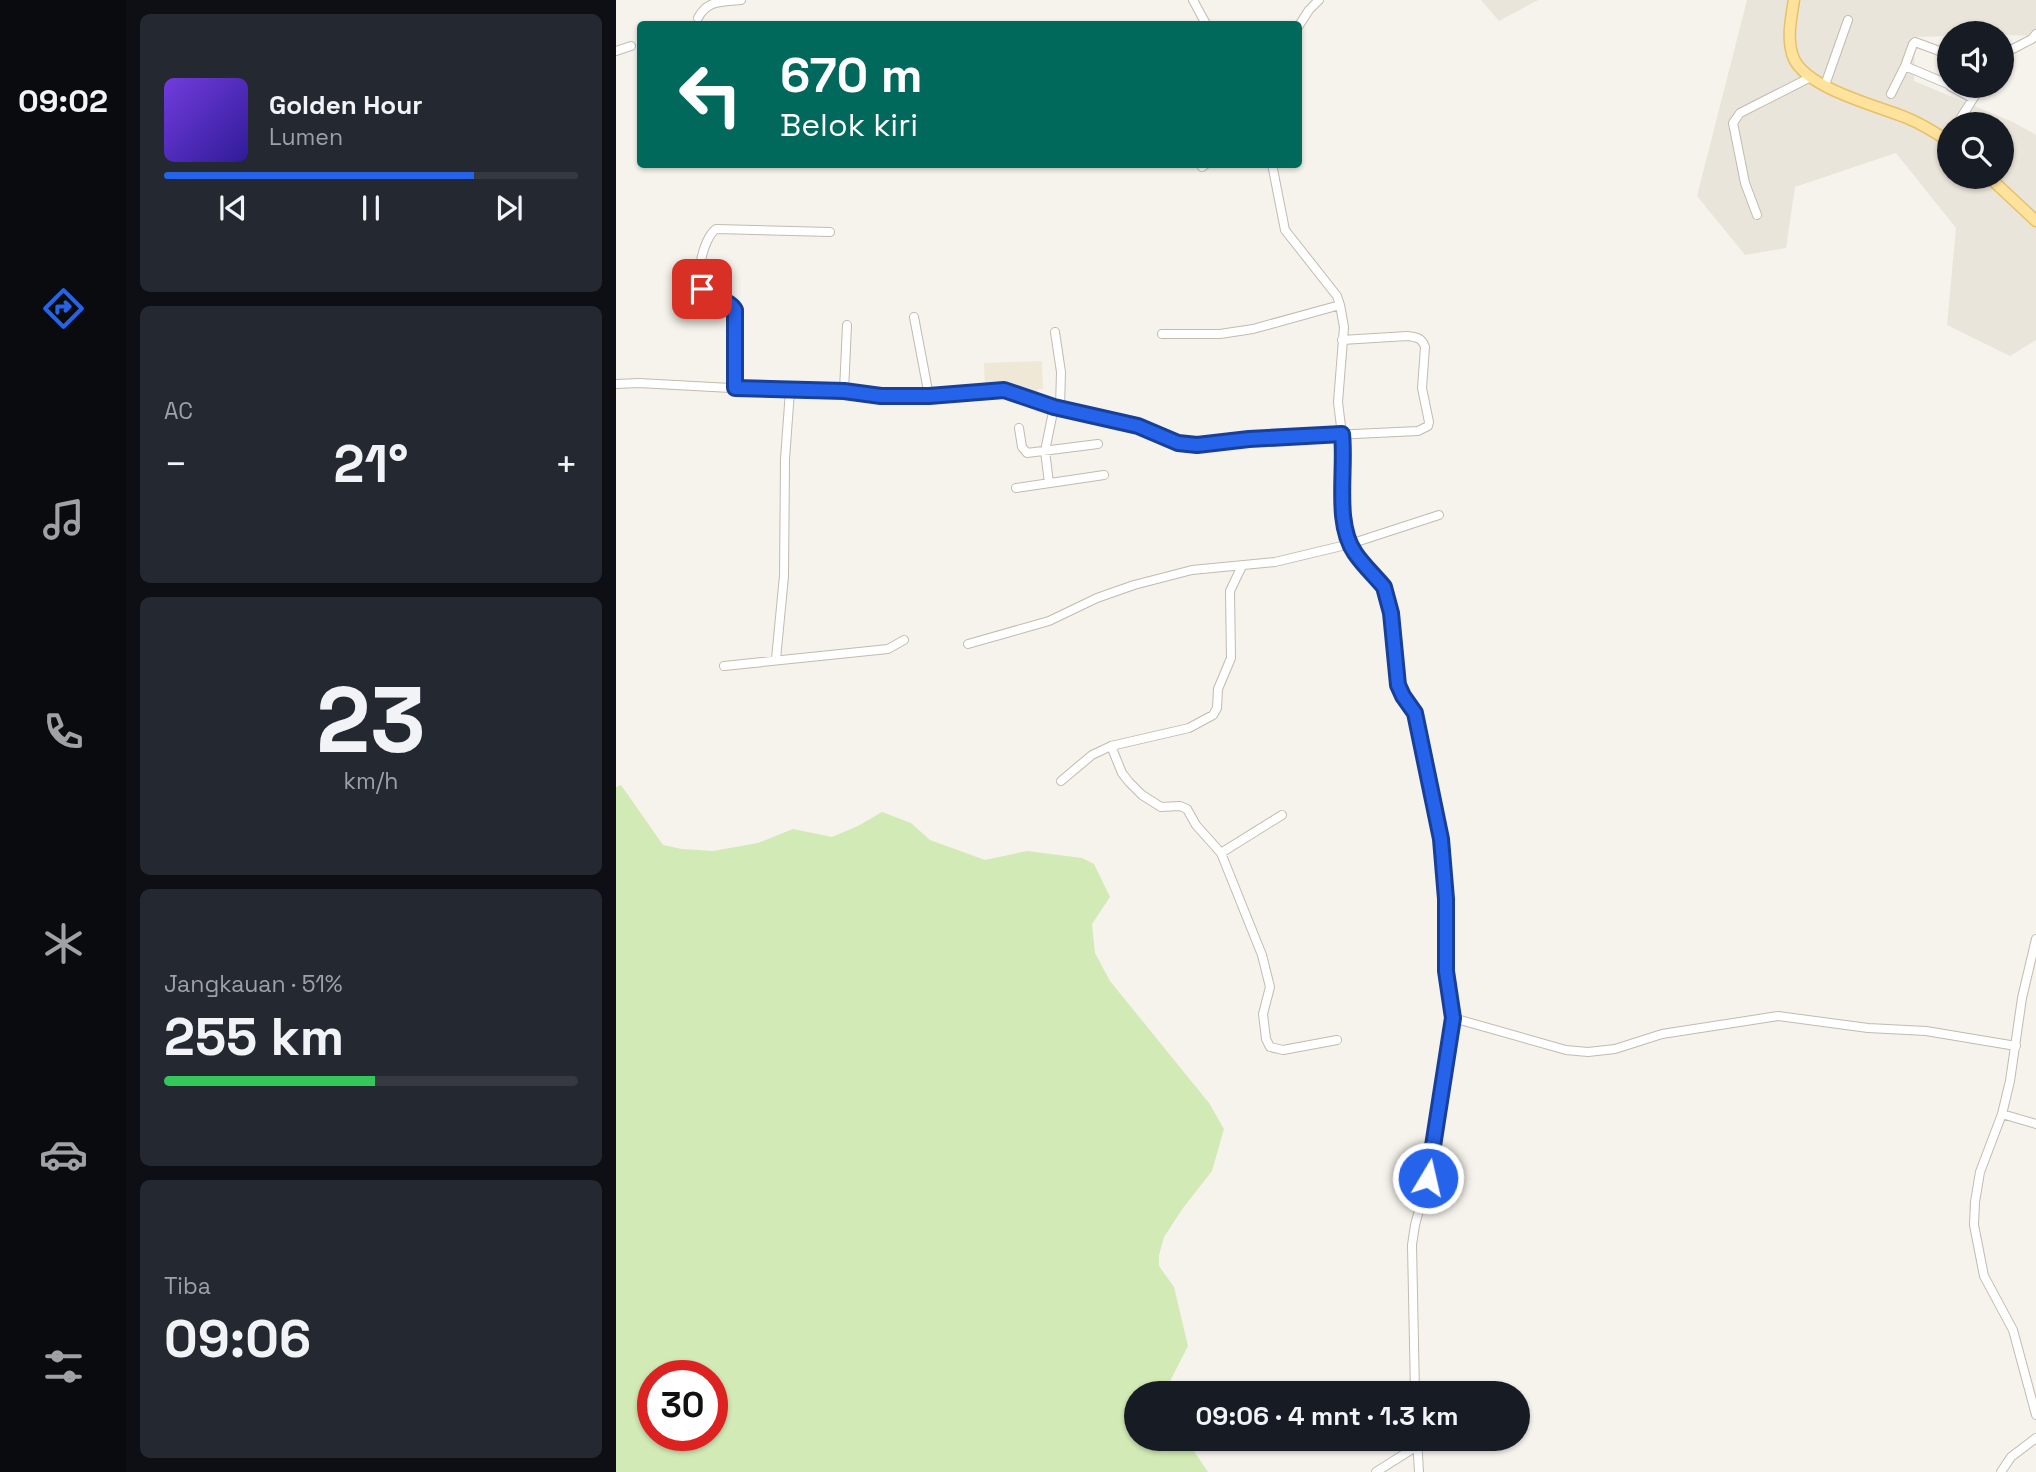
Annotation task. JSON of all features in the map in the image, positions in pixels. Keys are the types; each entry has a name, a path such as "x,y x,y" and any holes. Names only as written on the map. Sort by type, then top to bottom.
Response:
{"main road":[{"path":"1794,0 1790,30 1791,50 1800,68 1825,85 1858,101 1908,118 1937,134"},
{"path":"2002,189 2036,221"}],"street":[{"path":"698,18 702,9 709,4 741,0"},
{"path":"1193,0 1204,21"},
{"path":"1302,21 1319,0"},
{"path":"1825,85 1848,20"},
{"path":"2014,48 2036,34"},
{"path":"1891,94 1915,42 1937,50"},
{"path":"616,51 631,46"},
{"path":"1905,66 1937,79"},
{"path":"1757,215 1745,183 1733,123 1740,113 1811,77"},
{"path":"1964,112 1972,98"},
{"path":"1273,168 1285,230 1337,296 1340,305 1344,327 1338,402 1346,536 1354,553 1387,593 1398,685 1415,713 1441,839 1446,899 1446,971 1453,1018 1428,1178 1412,1245 1415,1381"},
{"path":"735,388 735,310 731,304 705,293 700,285 707,238 716,229 830,232"},
{"path":"1162,334 1220,334 1252,329 1340,305"},
{"path":"914,317 929,396"},
{"path":"844,391 847,326"},
{"path":"1049,483 1045,451 1057,408 1061,372 1055,332"},
{"path":"616,384 844,391 881,396 929,396 999,389 1057,408 1138,426 1178,443 1197,445 1425,429 1429,422 1422,395 1423,342 1416,337 1342,340"},
{"path":"776,659 784,576 785,459 790,391"},
{"path":"1018,428 1025,452 1098,444"},
{"path":"1016,488 1104,475"},
{"path":"968,644 1049,621 1097,598 1134,585 1192,570 1264,564 1350,544 1439,515"},
{"path":"1061,781 1091,755 1111,746 1189,728 1213,715 1217,708 1218,689 1231,658 1230,591 1242,566"},
{"path":"724,666 888,649 904,640"},
{"path":"1111,746 1122,773 1142,795 1161,807 1180,806 1187,809 1196,825 1221,853 1262,955 1270,987 1263,1014 1266,1039 1270,1047 1283,1050 1337,1040"},
{"path":"1221,853 1282,816"},
{"path":"2036,939 2022,998 2016,1046 2002,1114 1980,1172 1974,1225 1984,1276 2013,1330 2036,1415"},
{"path":"1453,1018 1566,1050 1588,1052 1615,1049 1662,1034 1778,1016 1868,1028 1926,1031 2016,1046"},
{"path":"2002,1114 2036,1124"},
{"path":"2001,1472 2011,1457 2036,1438"},
{"path":"1376,1472 1405,1451"},
{"path":"1418,1451 1419,1472"}],"shaded area":[{"path":"1481,0 1538,0 1499,21"},
{"path":"1747,0 2036,0 2036,36 2014,35 2014,21 1937,21 1937,36 1915,37 1914,81 1937,91 1937,98 1955,98 1989,112 1937,112 1937,189 2014,189 2014,123 2036,135 2036,340 2010,356 1947,325 1956,228 1896,153 1795,187 1786,248 1745,255 1697,196"},
{"path":"1042,361 1043,389 1038,389 1038,398 985,388 984,363"}],"green space":[{"path":"621,785 663,845 682,849 713,851 758,843 793,829 832,837 882,812 911,823 930,840 985,860 1027,851 1082,858 1094,864 1110,897 1092,924 1095,953 1110,981 1209,1103 1224,1129 1212,1171 1164,1237 1159,1255 1159,1266 1174,1287 1188,1346 1170,1381 1124,1381 1124,1451 1194,1451 1208,1472 616,1472 616,787"}],"route":[{"path":"702,289 705,293 734,306 735,388 844,391 881,396 929,396 999,389 1054,407 1138,426 1178,443 1197,445 1342,434 1346,536 1354,553 1387,593 1398,685 1415,713 1441,839 1446,899 1446,971 1453,1018 1428,1178"}]}
